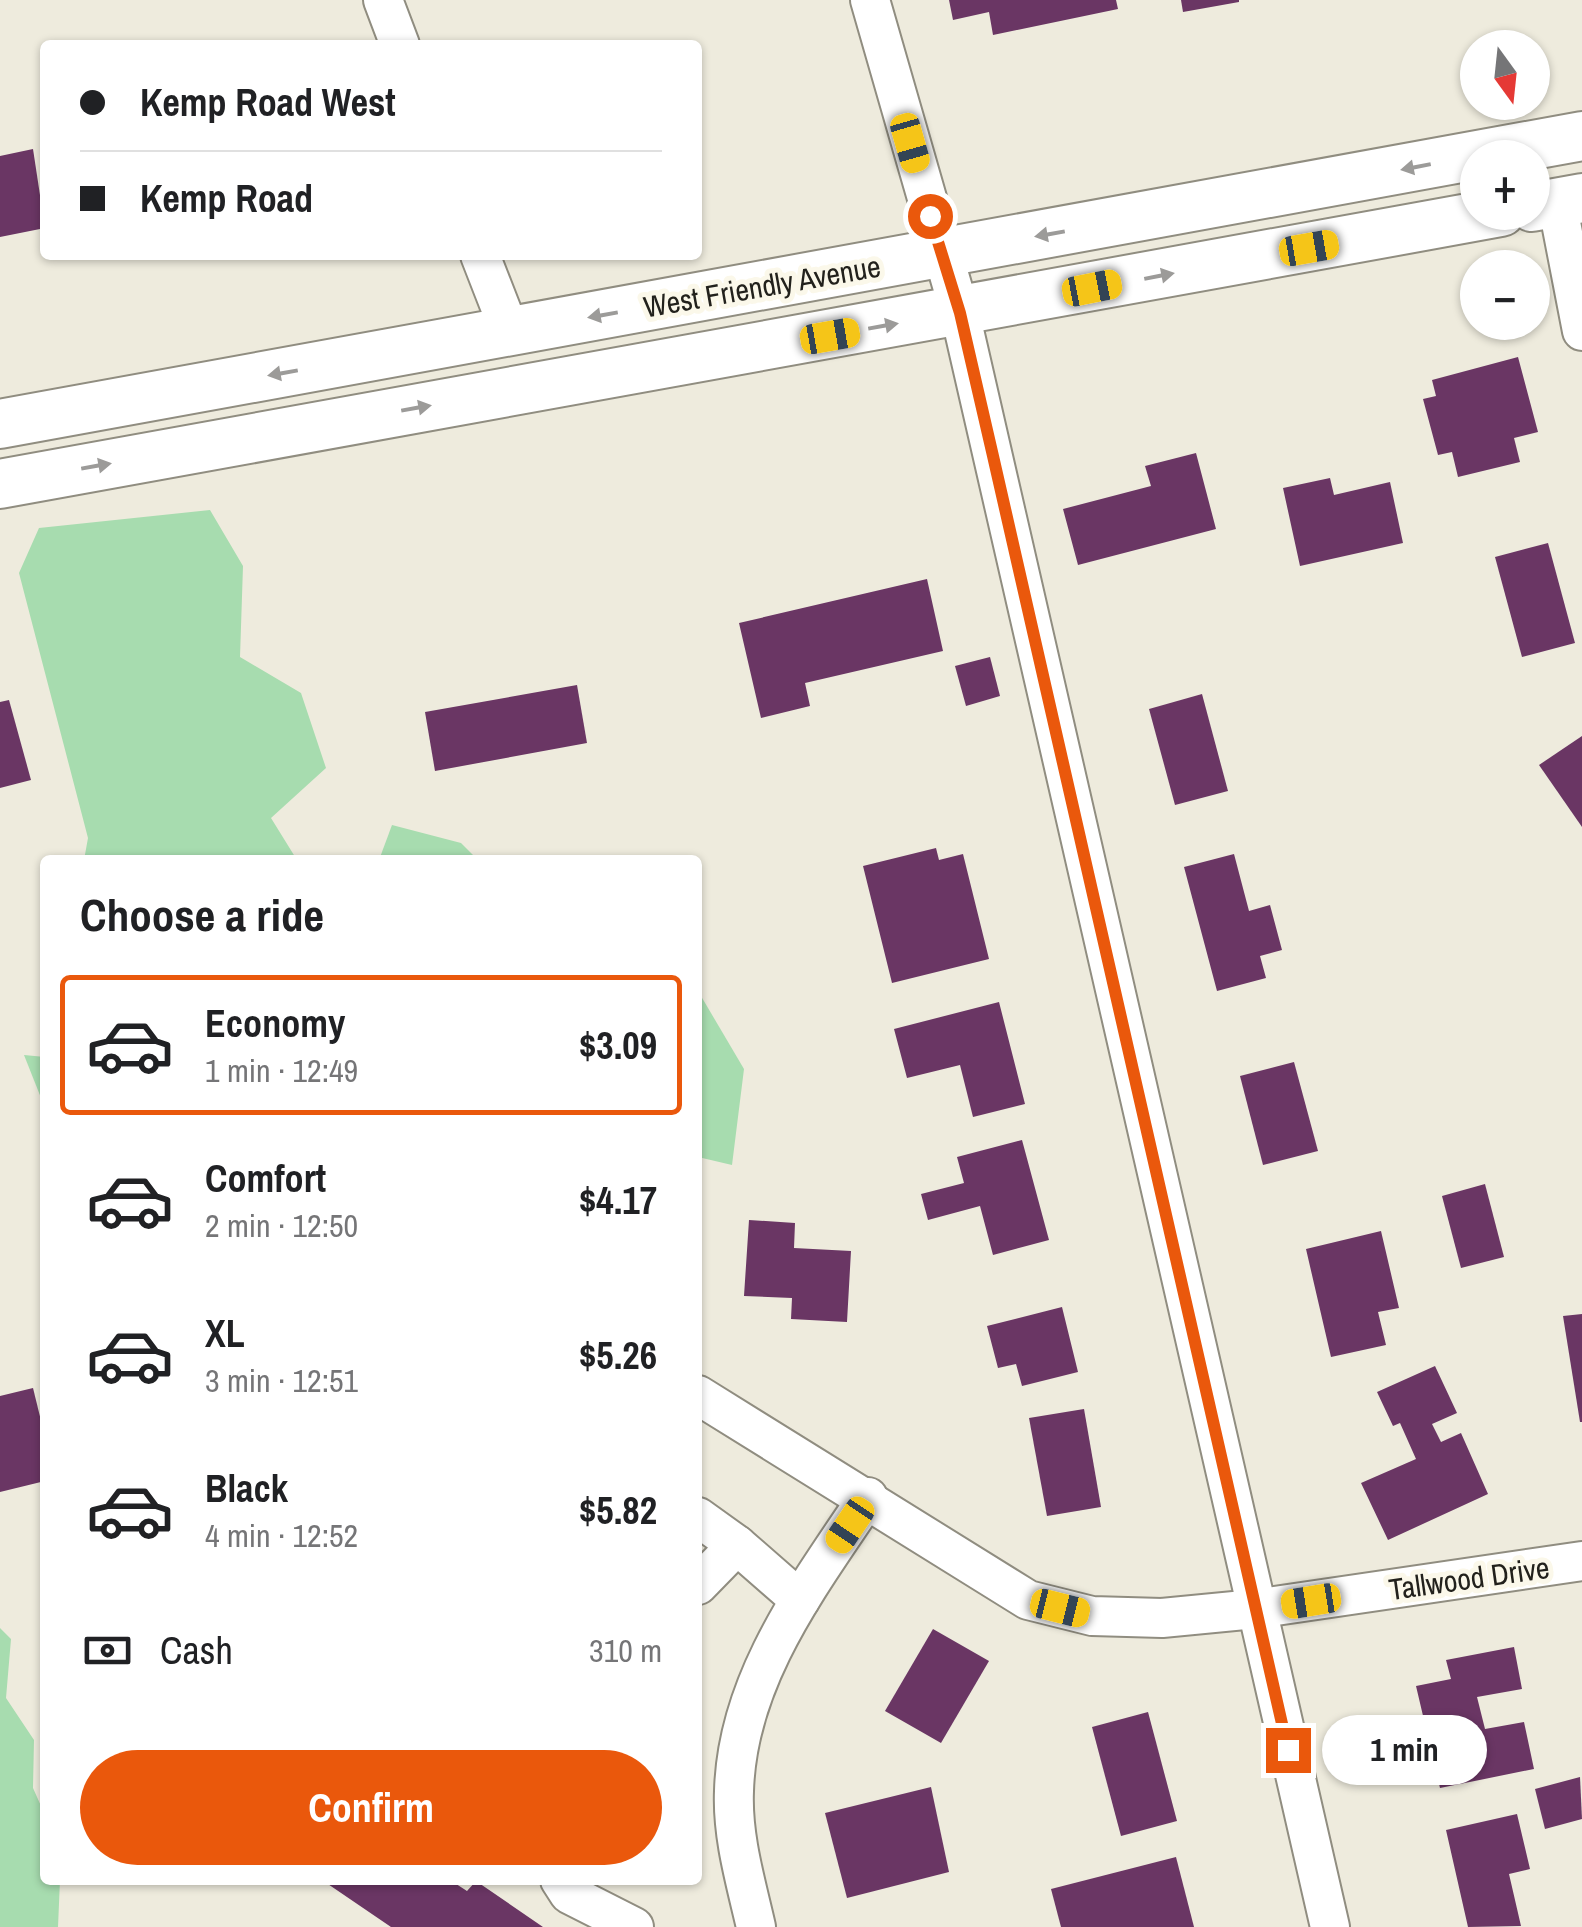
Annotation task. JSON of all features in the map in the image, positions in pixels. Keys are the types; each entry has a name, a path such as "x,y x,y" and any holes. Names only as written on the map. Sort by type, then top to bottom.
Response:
{"main road":[{"name":"West Friendly Avenue","path":"0,424 1582,136"},
{"name":"West Friendly Avenue","path":"0,484 1460,220"}],"street":[{"path":"383,0 398,40"},
{"path":"870,0 960,313 1330,1927"},
{"path":"1557,202 1582,331"},
{"path":"482,260 510,332"},
{"name":"Tallwood Drive","path":"702,1397 868,1497 1028,1600 1110,1616 1162,1618 1255,1609 1582,1562"},
{"path":"756,1927 738,1847 734,1790 748,1699 800,1600 868,1497"},
{"path":"702,1520 800,1600"},
{"path":"702,1581 737,1545"},
{"path":"563,1885 569,1894 634,1927"}],"green space":[{"path":"210,510 243,566 240,657 301,693 326,768 271,818 294,855 85,855 88,838 19,573 39,528"},
{"path":"392,825 461,843 473,855 381,855"},
{"path":"702,998 744,1069 732,1165 702,1158"},
{"path":"24,1055 40,1057 40,1095"},
{"path":"0,1628 11,1639 6,1698 34,1740 33,1788 40,1804 40,1885 60,1885 58,1927 0,1927"}],"building":[{"path":"949,0 1116,0 1118,9 993,35 989,12 953,20"},
{"path":"1181,0 1239,0 1239,2 1183,12"},
{"path":"33,149 40,229 0,237 0,156"},
{"path":"1518,357 1538,432 1514,438 1520,462 1458,477 1452,452 1438,455 1423,399 1436,396 1432,380"},
{"path":"1196,453 1216,529 1078,565 1063,509 1151,486 1145,466"},
{"path":"1330,478 1334,495 1390,482 1403,543 1300,566 1283,488"},
{"path":"1548,543 1575,643 1522,657 1495,557"},
{"path":"927,579 943,651 805,683 810,706 761,718 739,623"},
{"path":"990,657 1000,696 966,706 955,666"},
{"path":"577,685 587,743 435,771 425,712"},
{"path":"1202,694 1228,791 1175,805 1149,709"},
{"path":"9,700 31,780 0,788 0,702"},
{"path":"1582,736 1582,827 1539,765"},
{"path":"936,848 939,860 963,854 989,959 892,983 863,866"},
{"path":"1234,854 1249,911 1270,905 1282,950 1260,956 1266,978 1217,991 1184,867"},
{"path":"999,1002 1025,1104 973,1117 960,1065 907,1078 894,1029"},
{"path":"1294,1062 1318,1151 1263,1165 1240,1076"},
{"path":"1022,1140 1049,1240 993,1255 980,1206 928,1220 921,1194 964,1183 957,1157"},
{"path":"1485,1184 1504,1257 1461,1268 1442,1196"},
{"path":"749,1220 795,1223 794,1248 851,1251 847,1322 791,1319 792,1298 744,1296"},
{"path":"1381,1231 1399,1308 1378,1312 1386,1345 1331,1357 1306,1249"},
{"path":"1062,1307 1078,1372 1022,1386 1016,1364 998,1368 987,1326"},
{"path":"1582,1314 1582,1422 1580,1422 1563,1316"},
{"path":"1435,1366 1457,1413 1432,1424 1441,1442 1461,1433 1488,1494 1388,1540 1361,1483 1416,1459 1400,1423 1393,1426 1377,1392"},
{"path":"33,1388 40,1417 40,1482 0,1492 0,1396"},
{"path":"1084,1409 1101,1507 1047,1516 1029,1418"},
{"path":"933,1629 989,1661 941,1743 885,1711"},
{"path":"1514,1647 1522,1689 1477,1697 1485,1729 1524,1722 1534,1769 1440,1788 1416,1686 1451,1679 1446,1660"},
{"path":"1148,1712 1177,1821 1121,1836 1092,1727"},
{"path":"1580,1777 1582,1819 1545,1829 1535,1789"},
{"path":"931,1787 949,1872 847,1898 825,1813"},
{"path":"1517,1814 1530,1869 1509,1874 1521,1926 1468,1927 1446,1830"},
{"path":"1176,1857 1194,1927 1061,1927 1051,1889"},
{"path":"329,1885 458,1885 467,1891 472,1885 482,1885 543,1927 391,1927"}],"route":[{"path":"930,216 960,313 1080,826 1288,1750"}]}
